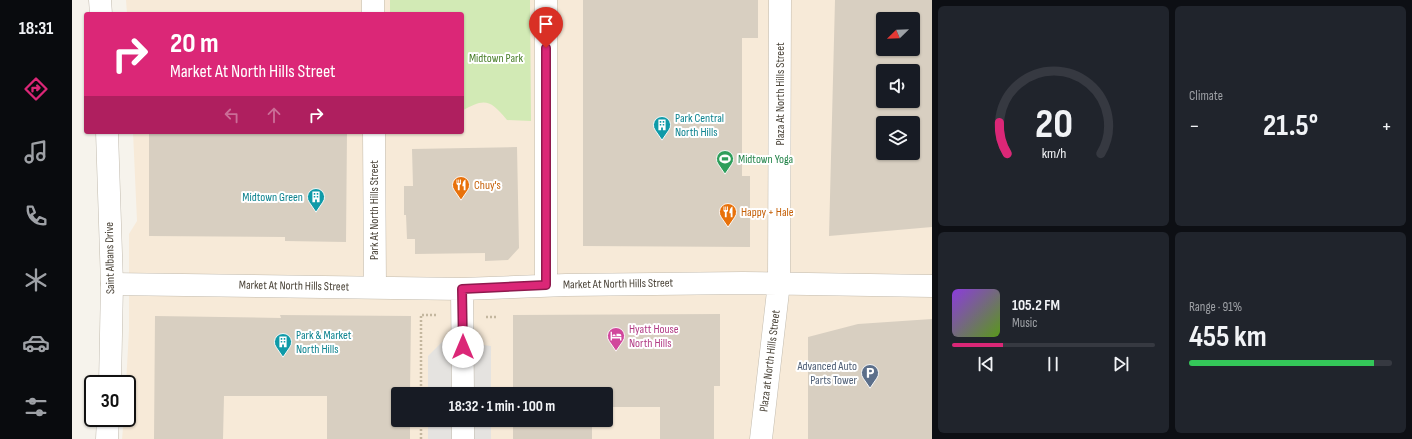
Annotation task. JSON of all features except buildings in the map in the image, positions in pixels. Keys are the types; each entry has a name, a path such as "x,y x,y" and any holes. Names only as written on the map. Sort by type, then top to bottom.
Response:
{"street":[{"path":"100,0 101,12"},
{"path":"373,0 373,12"},
{"path":"546,0 546,285"},
{"name":"Plaza At North Hills Street","path":"779,283 780,0"},
{"name":"Saint Albans Drive","path":"107,134 112,284 110,375"},
{"name":"Park At North Hills Street","path":"374,134 375,288"},
{"name":"Market At North Hills Street","path":"112,284 462,289 546,285 779,283 932,286"},
{"name":"Plaza at North Hills Street","path":"761,439 779,283"},
{"path":"462,289 463,387"},
{"path":"107,439 108,427"},
{"path":"463,427 463,439"}],"path":[{"path":"421,387 421,315 436,315"},
{"path":"486,316 497,317"},
{"path":"421,427 421,439"}],"shaded area":[{"path":"126,0 932,0 932,439 122,439 123,427 136,427 136,375 126,375 129,330 129,234 137,221 133,134 464,134 464,12 127,12"},
{"path":"444,340 491,346 491,387 428,387 428,356"},
{"path":"428,427 491,427 491,439 428,439"}],"green space":[{"name":"Midtown Park","path":"390,0 530,0 531,121 507,120 496,108 491,104 486,103 476,104 464,110 464,12 390,12"}],"place":[{"name":"Park Central North Hills","path":"662,140"},
{"name":"Midtown Yoga","path":"725,174"},
{"name":"Chuy's","path":"461,200"},
{"name":"Midtown Green","path":"316,212"},
{"name":"Happy + Hale","path":"728,227"},
{"name":"Hyatt House North Hills","path":"616,351"},
{"name":"Park & Market North Hills","path":"283,357"},
{"name":"Advanced Auto Parts Tower","path":"870,388"}],"route":[{"path":"463,347 462,289 546,285 546,48"}]}
